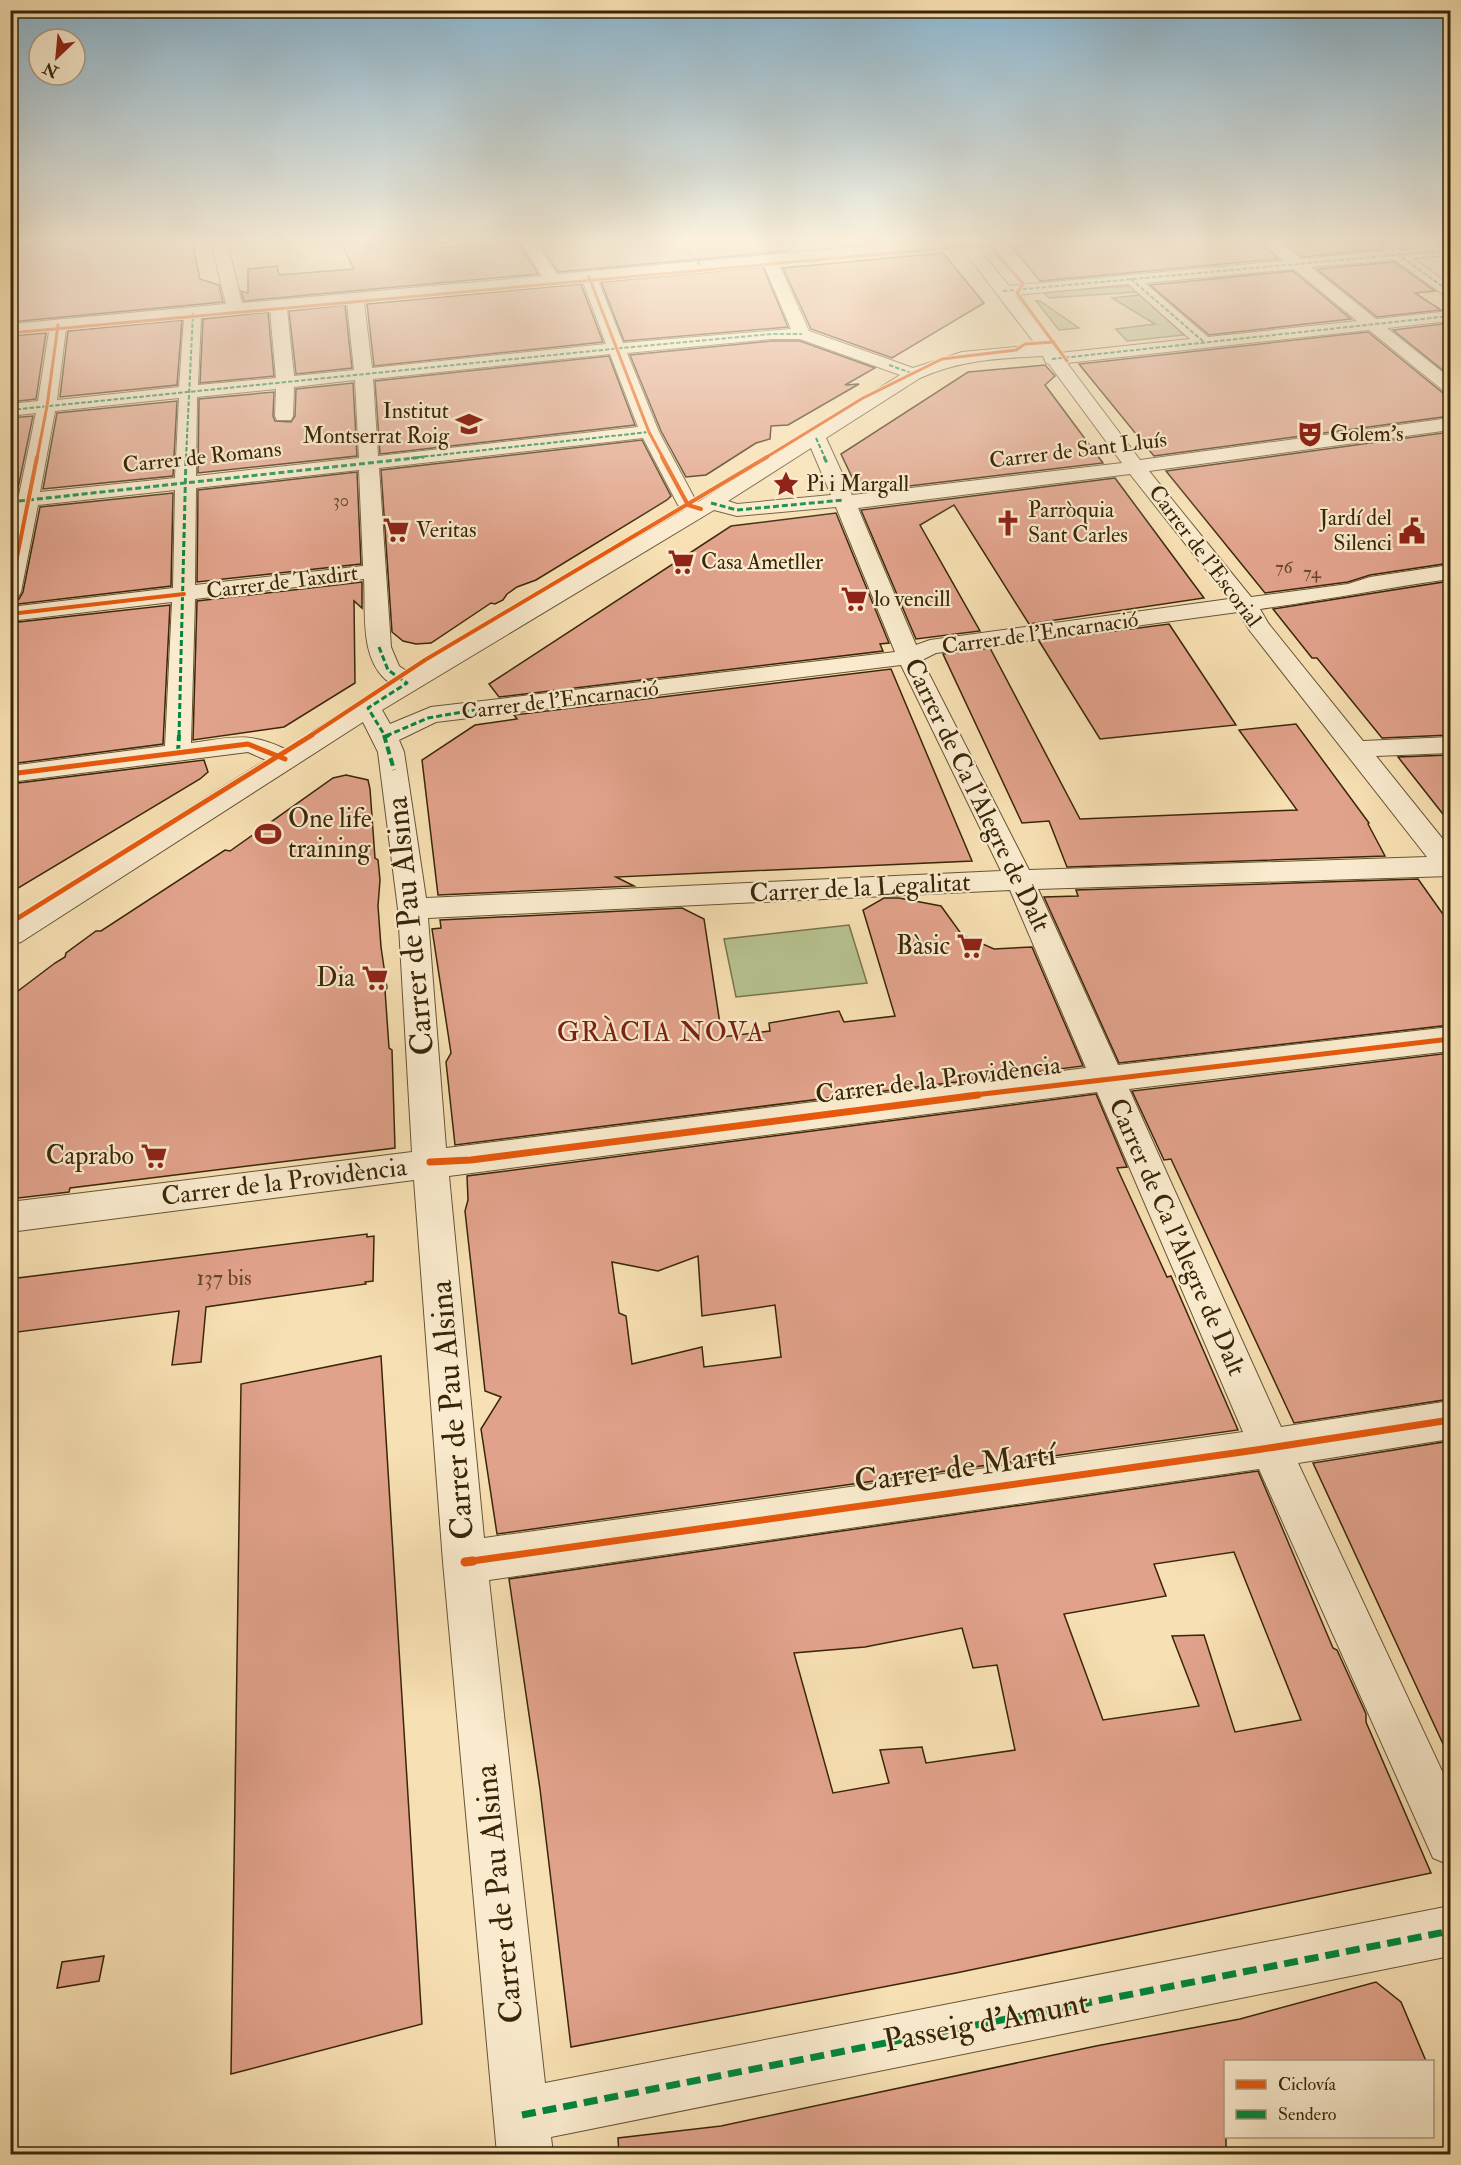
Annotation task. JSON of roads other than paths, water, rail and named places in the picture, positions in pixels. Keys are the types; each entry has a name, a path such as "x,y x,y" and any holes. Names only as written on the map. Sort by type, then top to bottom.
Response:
{"street":[{"path":"10,592 19,501 47,406 56,343"},
{"path":"178,753 191,343"},
{"path":"281,343 285,382 284,416"},
{"path":"361,343 379,646 388,670 407,683"},
{"path":"616,343 649,432 688,505 706,506"},
{"path":"10,410 679,343"},
{"path":"827,343 914,374"},
{"name":"Carrer de l'Escorial","path":"1041,343 1135,467 1245,604 1258,626 1450,867"},
{"path":"10,935 287,760 376,722 407,683 706,506 932,364 959,357 1049,354 1190,343"},
{"path":"1397,343 1450,387"},
{"name":"Carrer de Sant Lluís","path":"706,506 737,510 838,500 859,502 1450,424"},
{"name":"Carrer de Romans","path":"19,501 649,432"},
{"name":"Carrer de Ca l'Alegre de Dalt","path":"816,438 838,500 909,657 1020,880 1272,1448 1450,1840"},
{"name":"Carrer de Taxdirt","path":"10,614 374,571"},
{"name":"Carrer de l'Encarnació","path":"376,722 410,723 431,716 909,657 930,647 1350,590 1370,584 1450,572"},
{"name":"Carrer de Pau Alsina","path":"376,722 394,770 413,909 430,1162 465,1562 523,2135"},
{"path":"10,774 248,744 287,760"},
{"path":"1358,749 1450,745"},
{"name":"Carrer de la Legalitat","path":"413,909 1020,880 1450,867"},
{"name":"Carrer de la Providència","path":"10,1217 1107,1078 1450,1039"},
{"name":"Carrer de Martí","path":"465,1562 1272,1448 1450,1420"},
{"name":"Passeig d'Amunt","path":"523,2135 1450,1930"}],"place":[{"name":"Institut Montserrat Roig","path":"469,424"},
{"name":"Golem's","path":"1310,434"},
{"name":"Pi i Margall","path":"786,484"},
{"name":"Parròquia Sant Carles","path":"1008,523"},
{"name":"Veritas","path":"396,530"},
{"name":"Jardí del Silenci","path":"1412,531"},
{"name":"Casa Ametller","path":"681,562"},
{"name":"lo vencill","path":"854,599"},
{"name":"One life training","path":"268,834"},
{"name":"Bàsic","path":"970,946"},
{"name":"Dia","path":"375,978"},
{"name":"Caprabo","path":"154,1156"}],"district":[{"name":"GRÀCIA NOVA","path":"661,1032"}]}
